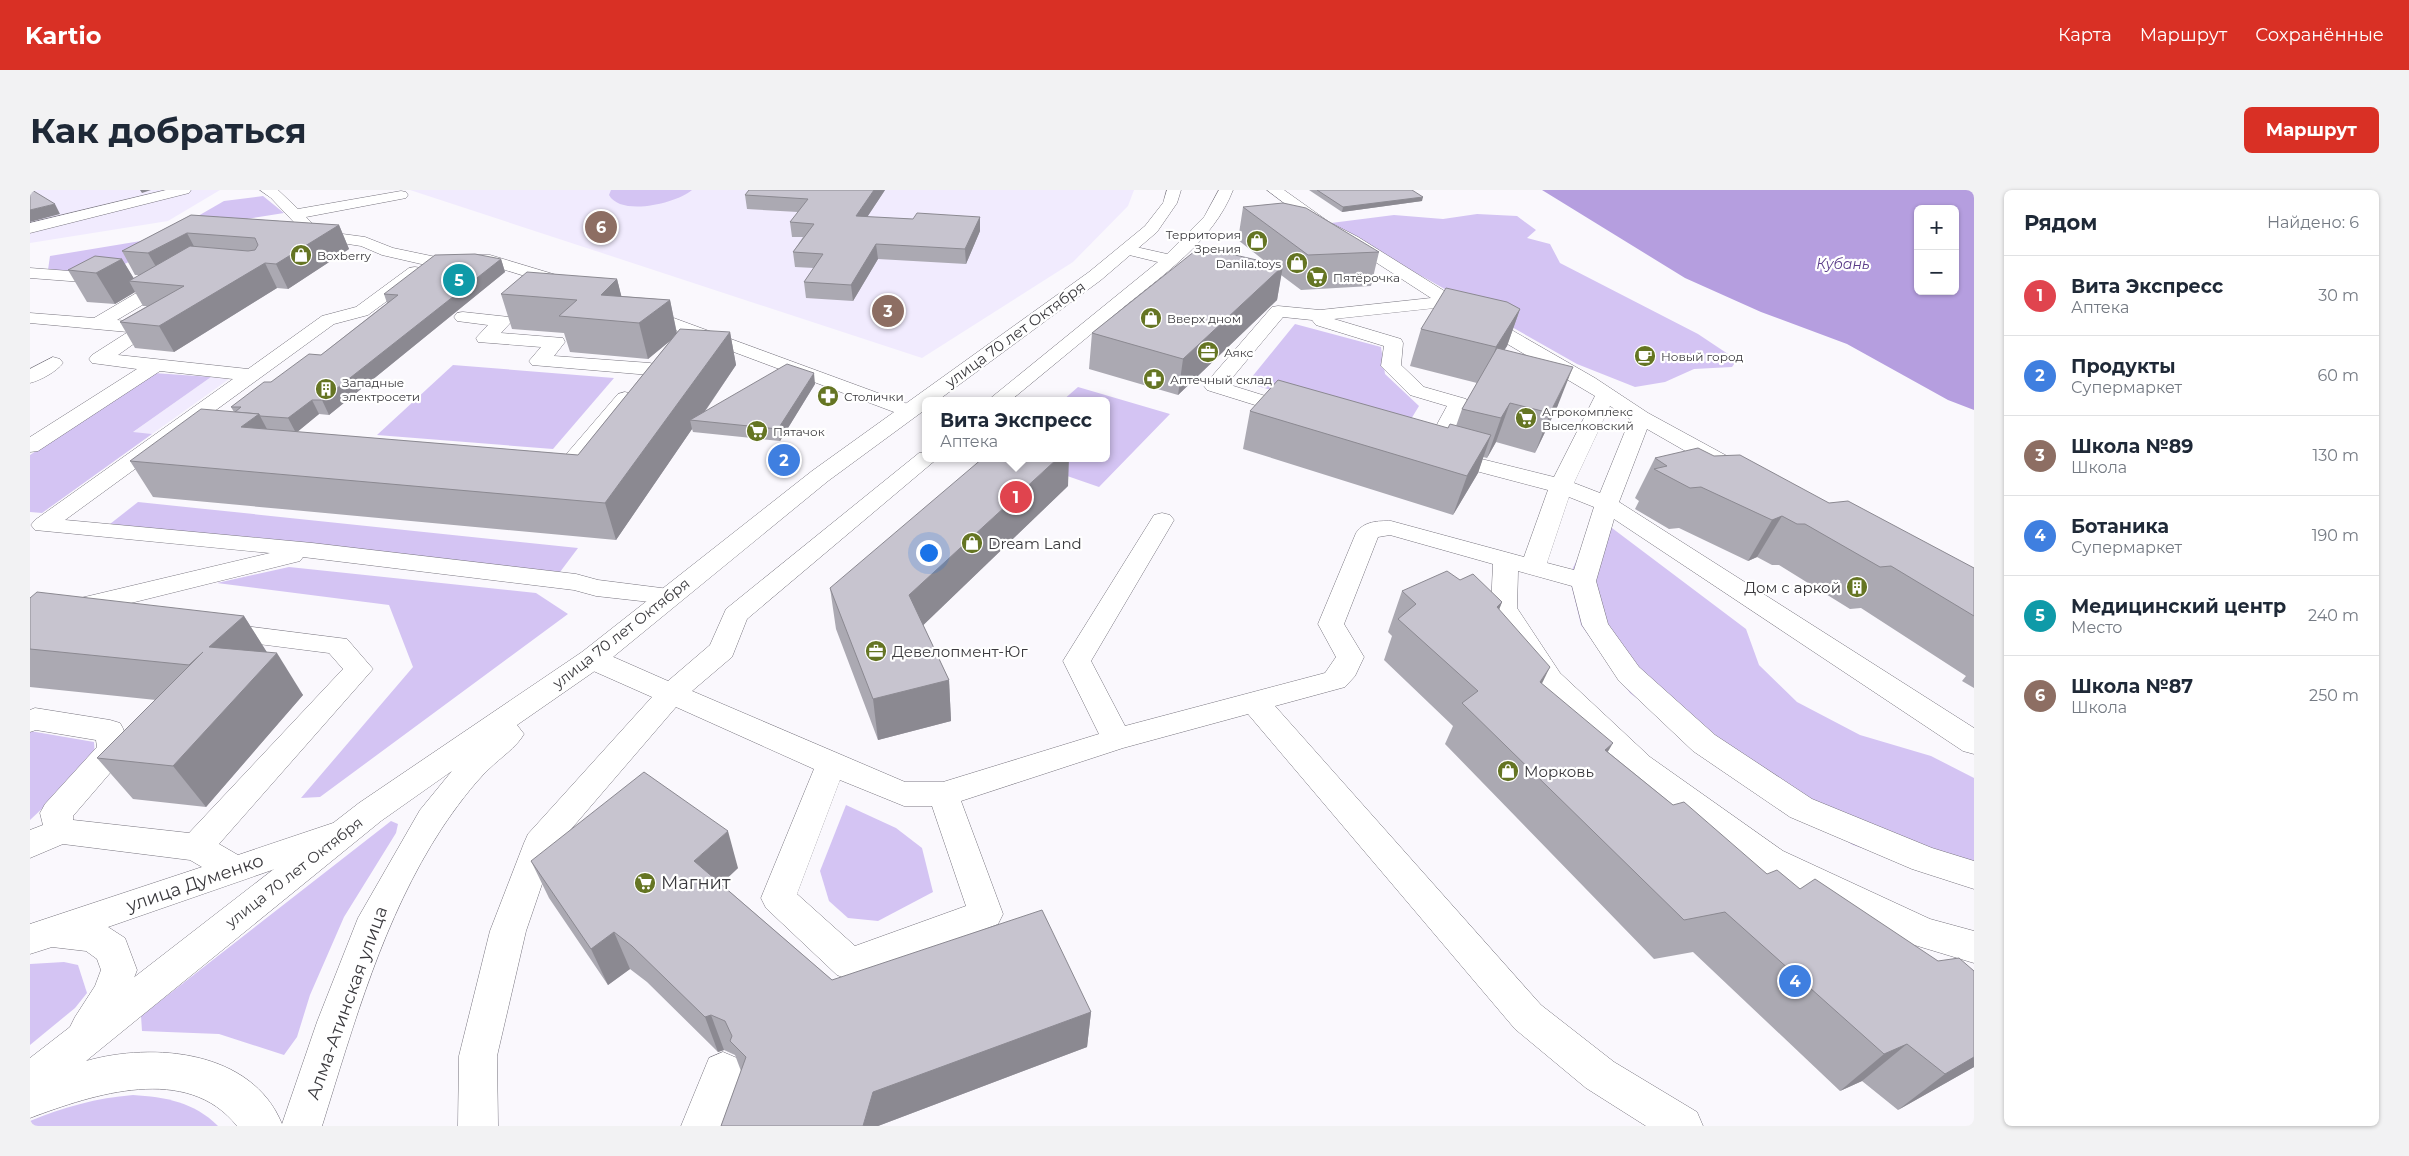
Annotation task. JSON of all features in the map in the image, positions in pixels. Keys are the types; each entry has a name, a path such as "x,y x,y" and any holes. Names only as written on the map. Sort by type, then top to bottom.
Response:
{"main road":[{"path":"30,228 184,190"},
{"path":"267,190 276,195 315,235 364,242 388,252 430,261 490,260 586,291"},
{"name":"улица 70 лет Октября","path":"927,397 1095,276 1127,250 1151,229 1170,203 1174,190"},
{"path":"1002,397 1169,261 1211,221 1222,204 1226,190"},
{"path":"1274,190 1323,226 1352,240 1448,301 1606,394 1641,417 1743,474"},
{"path":"294,214 401,195"},
{"path":"1127,250 1159,256 1169,261"},
{"path":"37,524 174,431 328,320 362,311 430,261"},
{"path":"30,273 130,281 171,280 94,324"},
{"path":"1315,417 1214,386 1278,311 1320,315 1448,301"},
{"path":"623,304 673,350"},
{"path":"1320,315 1322,321 1394,343 1391,366 1417,391 1459,403 1433,452"},
{"path":"30,318 148,328 99,359 252,375"},
{"path":"463,318 503,321 485,338 556,342 539,361 673,350 908,411"},
{"path":"520,460 569,465 673,350"},
{"path":"30,377 53,363"},
{"path":"30,446 156,365"},
{"path":"1606,394 1561,486 1519,564 1504,608 1550,680 1639,765 1771,860 1923,933 1974,947"},
{"name":"улица 70 лет Октября","path":"30,1082 370,812 592,659 668,596 820,476 922,401"},
{"path":"1641,417 1607,504 1583,581 1595,625 1629,674 1704,743 1801,808 1924,859 1974,875"},
{"path":"174,431 199,434"},
{"path":"1411,446 1561,486 1607,504 1974,742"},
{"path":"478,1126 478,1056 508,932 540,843 672,693 722,650 735,615 922,462"},
{"path":"1116,739 1077,661 1162,520"},
{"path":"37,524 312,550 576,582 596,588 668,596"},
{"path":"592,659 831,765 904,794 943,794 1116,739 1335,680 1345,669 1350,657 1331,624 1368,533 1376,528 1391,528 1583,581"},
{"path":"41,616 312,550"},
{"path":"41,616 129,622"},
{"path":"196,847 359,669 337,645 199,630"},
{"name":"Алма-Атинская улица","path":"302,1126 336,1022 375,918 431,819 477,762 592,659"},
{"path":"1253,701 1528,1017 1600,1075 1683,1126"},
{"path":"30,721 35,719 110,732 112,750 56,813 60,831"},
{"path":"831,765 778,898 850,964 986,914 943,794"},
{"path":"370,812 412,800 426,806 431,819"},
{"path":"30,844 60,831 196,847 234,869"},
{"name":"улица Думенко","path":"38,936 344,832"},
{"name":"улица Думенко","path":"38,936 93,936 112,949 119,970 110,995 77,1045"},
{"path":"30,1099 66,1085 110,1074 152,1070 171,1071 204,1078 220,1084 245,1102 263,1126"},
{"path":"701,1126 723,1070"}],"shaded area":[{"path":"30,190 220,190 168,221 30,243"},
{"path":"410,190 1134,190 1128,206 1073,262 922,358"},
{"path":"611,190 692,190 685,195 662,203 637,207 615,202 609,195"},
{"path":"263,196 284,213 172,231 224,201"},
{"path":"1477,214 1517,216 1536,230 1527,238 1550,244 1560,263 1698,334 1737,360 1732,367 1694,369 1665,382 1635,387 1577,364 1427,279 1375,252 1331,223 1394,215 1443,219"},
{"path":"171,236 172,239 106,274 48,270 50,256"},
{"path":"1295,324 1381,347 1385,374 1419,406 1405,429 1247,383"},
{"path":"453,365 614,378 553,449 377,435"},
{"path":"154,373 211,377 133,432 152,434 42,513 30,512 30,455"},
{"path":"211,377 229,379 152,434 132,433"},
{"path":"1078,387 1170,414 1099,487 1027,462 1110,462 1110,397 1067,397"},
{"path":"138,502 578,548 560,572 110,524"},
{"path":"1608,525 1746,629 1759,665 1797,702 1860,735 1931,756 1974,778 1974,886 1853,845 1727,769 1630,693 1581,625 1569,576 1592,529"},
{"path":"289,567 536,593 568,614 320,797 301,798 413,667 389,605 217,583"},
{"path":"30,731 94,742 95,759 30,820"},
{"path":"846,805 896,828 922,848 933,892 878,921 848,918 829,901 820,871"},
{"path":"391,821 398,824 396,833 344,917 310,995 297,1037 284,1055 219,1034 142,1031 141,1016"},
{"path":"64,962 78,965 87,993 75,1008 30,1045 30,964"},
{"path":"133,1095 168,1099 189,1106 199,1111 218,1126 30,1126 30,1121 68,1107 106,1098"}],"water":[{"name":"Кубань","path":"1542,190 1974,190 1974,410 1948,400 1847,344 1761,312 1685,278"}],"building":[{"path":"30,190 32,190 55,204 30,210"},
{"path":"749,190 874,190 856,216 913,219 917,213 980,217 965,249 876,244 851,285 804,282 823,254 793,252 814,224 790,222 808,199 745,195"},
{"path":"1317,190 1412,190 1423,197 1343,207"},
{"path":"1283,203 1306,208 1379,252 1308,255 1243,207"},
{"path":"191,215 339,225 276,264 265,263 159,326 120,322 184,286 129,281 190,246 248,251 255,250 258,245 255,238 187,233 148,253 122,251"},
{"path":"1200,247 1283,266 1183,359 1092,333"},
{"path":"475,254 501,259 322,400 312,400 288,418 235,412 241,407 231,407 264,382 271,382 309,354 321,355 398,295 384,294 435,255"},
{"path":"95,256 122,259 96,273 68,270"},
{"path":"527,272 617,279 601,295 670,300 639,323 559,316 577,300 501,294"},
{"path":"1446,288 1507,302 1520,309 1496,347 1421,329"},
{"path":"680,329 730,332 605,503 130,461 201,409 259,414 241,427 578,455"},
{"path":"1497,348 1573,367 1550,413 1510,403 1501,418 1462,409"},
{"path":"787,364 814,373 778,429 690,420"},
{"path":"1278,380 1448,428 1450,424 1491,435 1467,476 1250,411"},
{"path":"1698,448 1714,456 1740,455 1829,503 1848,501 1974,568 1974,616 1891,566 1880,567 1805,524 1797,524 1782,516 1772,520 1701,487 1690,488 1654,469 1667,466 1655,458"},
{"path":"978,462 1054,462 909,595 949,680 873,699 830,588"},
{"path":"1447,571 1460,580 1473,574 1502,602 1497,607 1550,667 1540,682 1613,743 1605,750 1673,805 1684,802 1767,874 1777,870 1800,889 1815,879 1938,961 1959,958 1974,971 1974,1057 1945,1074 1907,1044 1884,1054 1725,912 1684,920 1462,703 1478,691 1398,619 1416,604 1402,591"},
{"path":"37,592 244,616 209,647 277,653 173,766 97,758 203,652 189,665 30,649 30,598"},
{"path":"644,772 728,831 694,861 832,980 1042,910 1091,1012 873,1092 863,1126 721,1126 746,1057 730,1041 732,1036 725,1021 711,1015 705,1017 632,946 614,932 591,949 531,861"}],"place":[{"name":"Школа №87","path":"601,227"},
{"name":"Территория Зрения","path":"1257,241"},
{"name":"Boxberry","path":"301,255"},
{"name":"Danila.toys","path":"1297,263"},
{"name":"Пятёрочка","path":"1317,277"},
{"name":"Медицинский центр","path":"459,280"},
{"name":"Школа №89","path":"888,311"},
{"name":"Вверх дном","path":"1151,318"},
{"name":"Аякс","path":"1208,352"},
{"name":"Новый город","path":"1645,356"},
{"name":"Аптечный склад","path":"1154,379"},
{"name":"Западные электросети","path":"326,389"},
{"name":"Столички","path":"828,396"},
{"name":"Агрокомплекс Выселковский","path":"1526,418"},
{"name":"Пятачок","path":"757,431"},
{"name":"Продукты","path":"784,460"},
{"name":"Вита Экспресс","path":"1016,497"},
{"name":"Dream Land","path":"972,543"},
{"name":"Дом с аркой","path":"1857,587"},
{"name":"Девелопмент-Юг","path":"876,651"},
{"name":"Морковь","path":"1508,771"},
{"name":"Магнит","path":"645,883"},
{"name":"Ботаника","path":"1795,981"}]}
